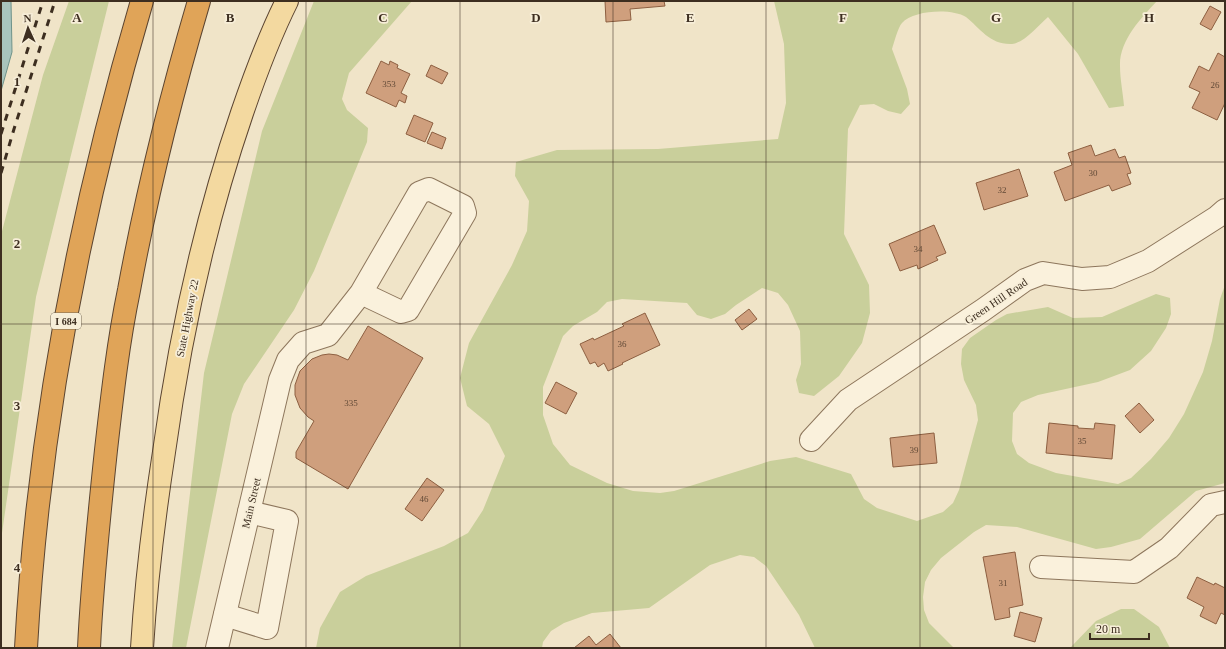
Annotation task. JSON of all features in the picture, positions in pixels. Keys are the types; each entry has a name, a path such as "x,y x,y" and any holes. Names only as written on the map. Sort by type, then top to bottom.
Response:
{"highway":[{"name":"I 684","path":"26,648 28,609 39,500 53,392 73,281 96,172 122,68 142,1"},
{"path":"89,648 101,497 112,399 128,291 150,184 175,82 199,1"}],"main road":[{"name":"State Highway 22","path":"142,648 150,553 170,409 183,333 197,266 233,140 254,78 277,21 287,1"}],"street":[{"name":"Main Street","path":"217,648 280,380 288,360 303,343 328,335 361,293 419,193 429,189 463,206 465,213 408,310 401,312 361,293"},
{"name":"Green Hill Road","path":"811,440 848,400 983,310 1025,280 1043,273 1082,279 1110,276 1148,261 1217,217 1225,210"},
{"path":"1041,567 1134,572 1169,548 1210,505 1225,502"},
{"path":"225,615 267,628 286,521 249,512"}],"green space":[{"path":"69,1 109,1 36,297 1,540 1,235 43,75"},
{"path":"314,1 412,1 349,73 342,99 347,110 368,128 367,142 314,271 294,310 244,384 232,414 186,648 172,648 204,373 262,131"},
{"path":"774,1 1157,1 1132,30 1123,48 1120,76 1124,106 1109,108 1078,54 1048,17 1026,37 1017,43 1012,44 1004,44 992,39 966,17 952,12 923,13 907,19 899,28 892,49 907,89 910,104 901,114 888,111 874,104 860,105 848,129 844,234 869,285 870,313 862,343 839,376 814,396 799,393 796,380 801,364 800,331 788,305 778,293 762,288 725,314 711,319 697,315 687,303 622,299 607,302 597,312 573,326 563,336 543,387 543,415 553,444 570,465 607,483 633,491 660,493 674,491 770,461 796,457 851,474 864,499 877,508 917,521 943,512 953,503 959,490 978,420 976,405 964,380 961,364 962,349 970,338 1007,314 1048,307 1073,318 1102,317 1156,294 1170,298 1171,314 1166,328 1151,351 1130,370 1098,382 1038,395 1021,402 1013,413 1012,441 1017,454 1029,463 1056,473 1118,484 1131,478 1151,459 1169,438 1184,414 1203,372 1212,341 1220,299 1225,285 1225,483 1196,491 1140,539 1111,547 1096,549 1017,527 986,525 974,532 941,558 931,570 925,582 923,597 924,610 929,623 954,648 815,648 799,615 766,566 754,557 740,555 710,565 649,608 592,613 564,623 551,631 543,642 542,648 316,648 320,628 340,592 366,576 444,546 468,533 483,510 505,456 489,424 467,406 460,378 469,343 512,265 527,231 529,201 515,176 516,162 557,150 658,149 778,139 786,103 784,44"},
{"path":"1121,609 1134,609 1159,627 1170,648 1070,648 1096,621"}],"water":[{"path":"1,1 11,1 12,52 1,91"}],"building":[{"path":"605,1 664,1 665,6 630,9 631,20 606,22"},
{"path":"1210,6 1221,12 1211,30 1200,24"},
{"path":"1218,53 1225,57 1225,103 1217,120 1192,108 1200,92 1189,87 1199,66 1209,71"},
{"path":"381,61 389,65 390,61 398,65 397,68 410,74 401,93 407,96 405,103 399,100 396,107 366,93"},
{"path":"431,65 448,73 442,84 426,76"},
{"path":"414,115 433,123 425,142 406,134"},
{"path":"432,132 446,138 442,149 427,143"},
{"path":"1091,145 1095,156 1115,149 1119,158 1125,156 1131,173 1127,174 1131,184 1112,191 1109,185 1065,201 1054,172 1072,165 1068,153"},
{"path":"1019,169 1028,196 984,210 976,183"},
{"path":"934,225 946,253 936,257 938,260 918,269 917,265 900,271 889,244"},
{"path":"749,309 757,319 742,330 735,320"},
{"path":"645,313 660,345 608,371 604,363 598,367 595,362 590,364 580,344 593,338 594,340 624,326 622,324"},
{"path":"368,326 423,358 348,489 296,458 296,452 314,421 300,408 295,395 295,385 300,371 312,359 329,354 337,355 348,360"},
{"path":"556,382 577,393 566,414 545,403"},
{"path":"1139,403 1154,420 1140,433 1125,416"},
{"path":"1049,423 1094,429 1095,423 1115,425 1112,459 1046,453"},
{"path":"934,433 937,463 893,467 890,438"},
{"path":"427,478 444,490 422,521 405,509"},
{"path":"1015,552 1023,605 1009,608 1010,617 995,620 983,557"},
{"path":"1197,577 1214,585 1215,583 1225,588 1225,615 1221,613 1216,624 1200,616 1204,607 1187,598"},
{"path":"1020,612 1042,618 1035,642 1014,636"},
{"path":"610,634 621,648 574,648 589,636 596,645"}],"railway":[{"path":"1,134 43,1"},
{"path":"1,173 55,1"}]}
